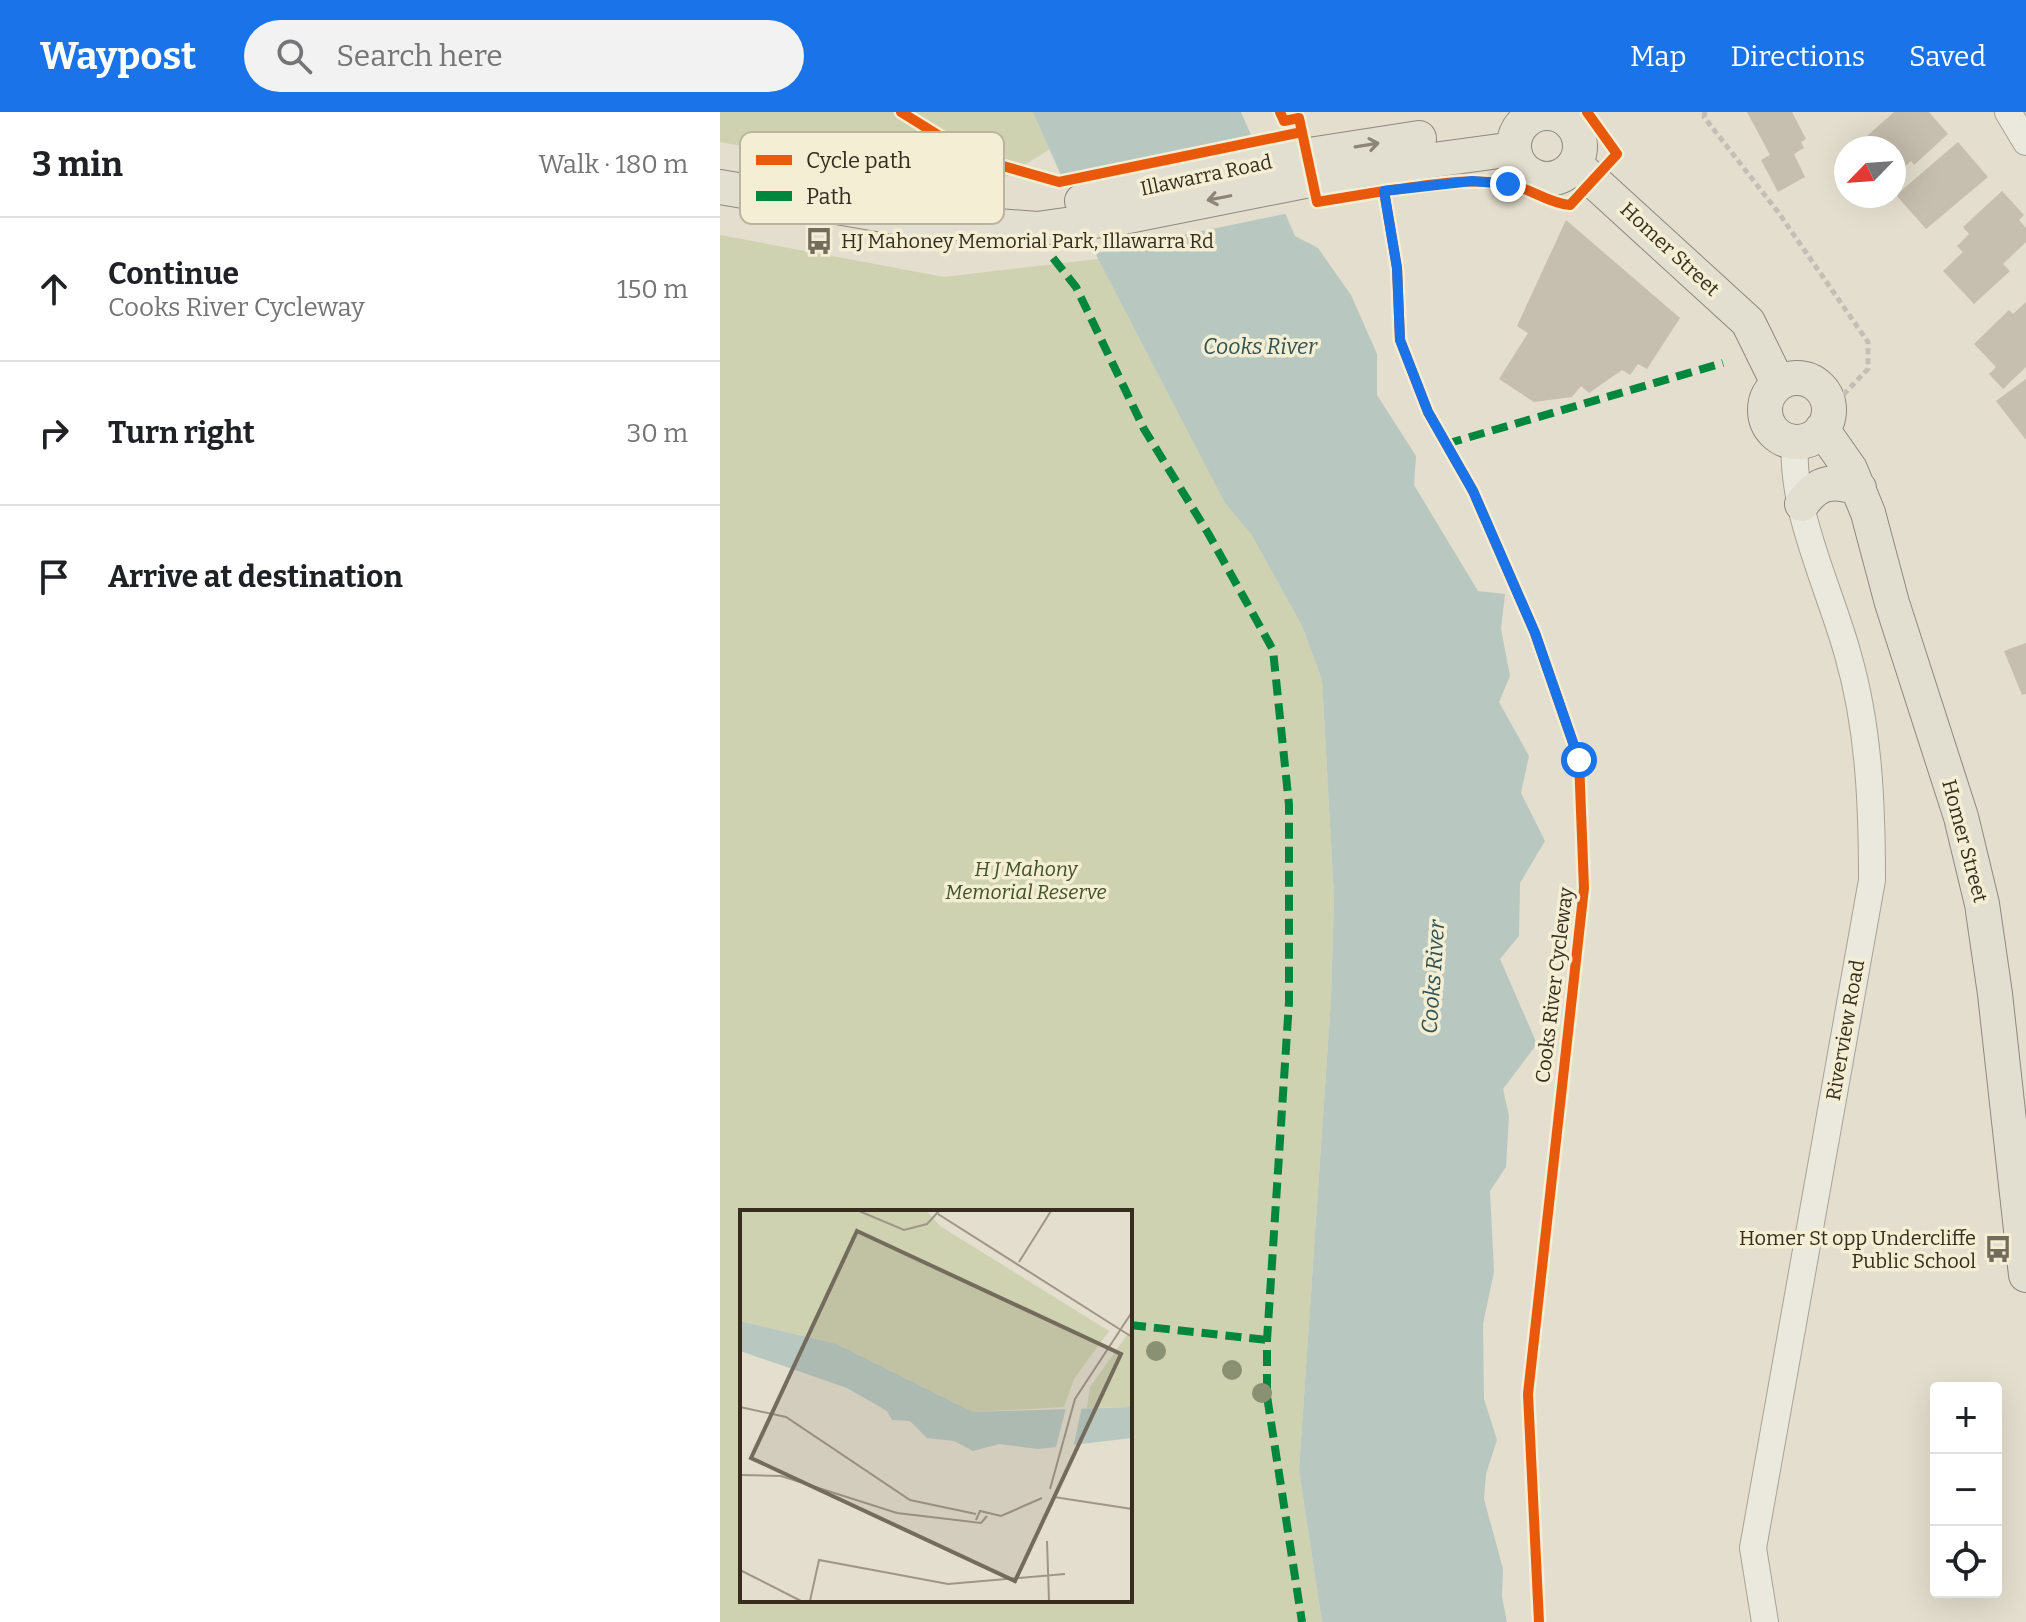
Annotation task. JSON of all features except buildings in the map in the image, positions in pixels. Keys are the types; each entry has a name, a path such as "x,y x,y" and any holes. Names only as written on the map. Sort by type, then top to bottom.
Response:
{"main road":[{"path":"1556,114 1573,125 1581,144 1575,164 1560,177 1539,179 1521,168 1532,124 1556,114"},
{"name":"Illawarra Road","path":"975,224 1037,229 1066,215 1532,124"},
{"name":"Homer Street","path":"1575,164 1748,322 1778,383"},
{"name":"Illawarra Road","path":"720,187 740,190"},
{"path":"1797,377 1821,389 1828,406 1809,436 1777,435 1766,418 1767,398 1778,383 1797,377"},
{"name":"Homer Street","path":"1809,436 1832,439 1859,488 1961,817 1982,904 2026,1275"},
{"path":"1802,504 1820,485 1831,482 1859,488"}],"street":[{"path":"2008,112 2026,142"},
{"name":"Riverview Road","path":"1765,1622 1753,1548 1872,880 1872,784 1849,658 1794,479 1809,436"}],"path":[{"path":"1705,112 1704,117 1778,212 1868,342 1868,369 1843,395"}],"green space":[{"path":"720,112 1033,112 1050,149 1004,178 1004,132 740,132 740,146 720,142"},
{"name":"H J Mahony Memorial Reserve","path":"720,235 944,277 1098,259 1225,502 1251,534 1302,626 1322,680 1334,897 1331,999 1299,1470 1322,1622 720,1622"}],"water":[{"name":"Cooks River","path":"1033,112 1241,112 1295,236 1318,248 1351,295 1377,354 1377,395 1416,456 1414,485 1478,591 1505,594 1501,629 1510,676 1499,702 1529,756 1521,793 1545,841 1520,883 1519,936 1500,959 1537,1044 1503,1089 1509,1116 1506,1167 1490,1191 1494,1272 1483,1324 1484,1399 1497,1440 1486,1474 1484,1499 1503,1569 1502,1597 1507,1622 1322,1622 1299,1470 1331,999 1334,897 1322,680 1302,626 1251,534 1225,503 1098,259"}],"pier":[{"path":"1255,134 1289,213 1092,254 1058,176"}],"marked path":[{"path":"1053,258 1076,287 1144,429 1208,533 1273,650 1289,805 1289,1002 1267,1340 1267,1396 1302,1622"},
{"path":"1446,444 1723,363"},
{"path":"1132,1325 1267,1340"}],"cycle path":[{"path":"901,112 933,132"},
{"name":"Cooks River Cycleway","path":"1280,112 1284,121 1299,118 1317,202 1384,191 1397,268 1400,340 1428,412 1473,491 1535,633 1579,760 1584,888 1528,1394 1539,1622"},
{"path":"1384,191 1448,183 1495,182 1570,205 1617,154 1587,112"},
{"path":"1004,166 1059,182 1302,132"}],"place":[{"name":"HJ Mahoney Memorial Park, Illawarra Rd","path":"819,241"},
{"name":"Homer St opp Undercliffe Public School","path":"1998,1249"}],"route":[{"path":"1508,184 1472,181 1384,191 1397,268 1400,340 1428,412 1473,491 1535,633 1579,760"}]}
